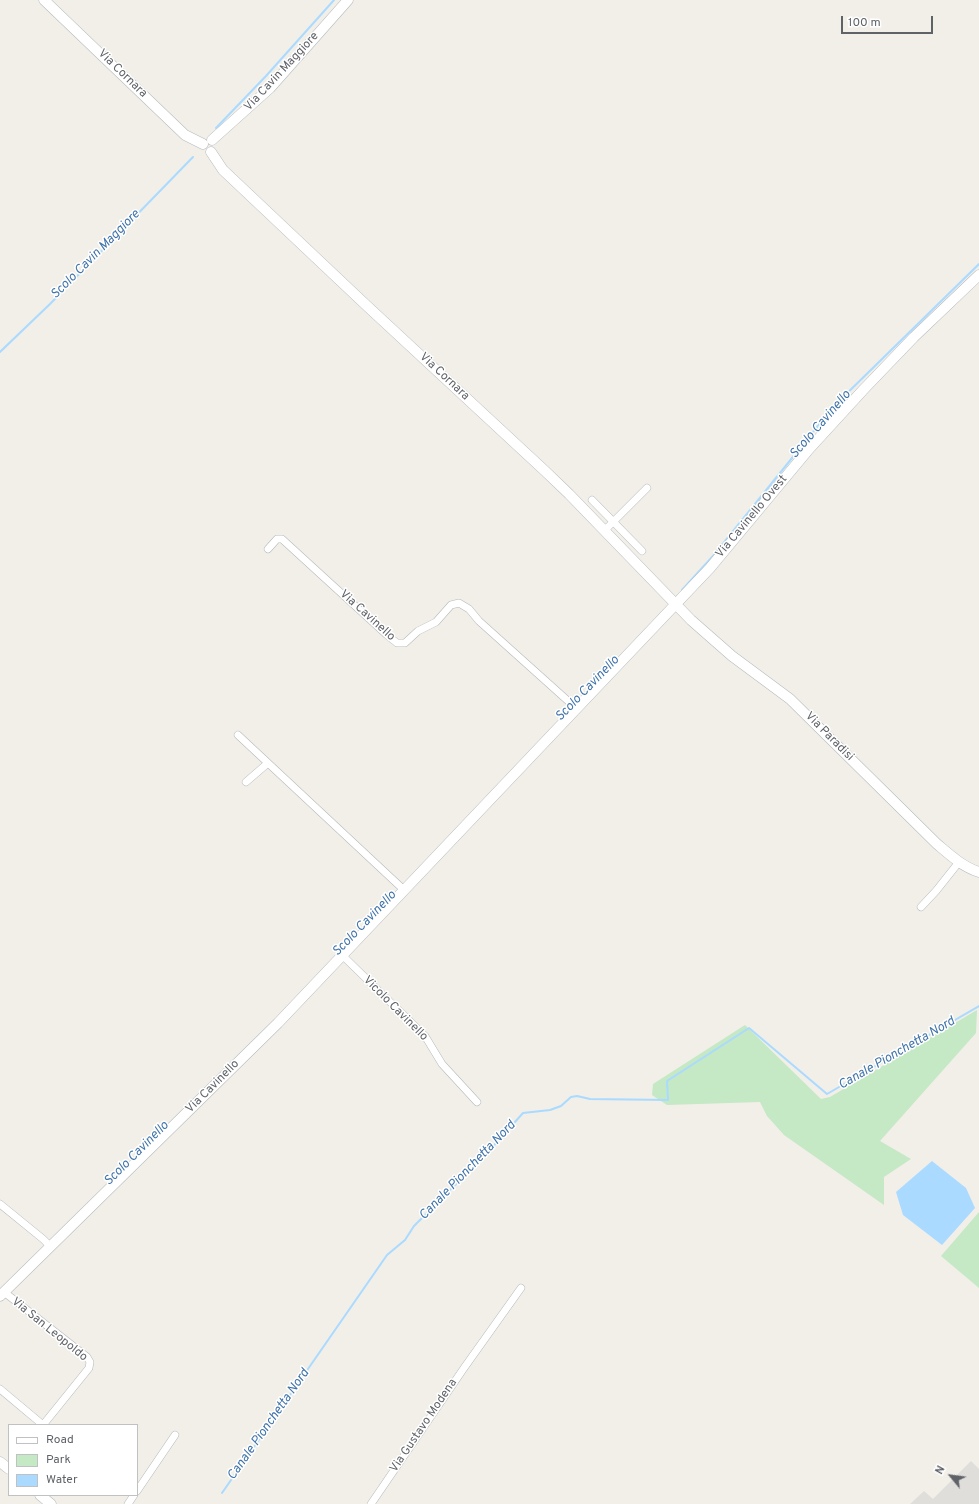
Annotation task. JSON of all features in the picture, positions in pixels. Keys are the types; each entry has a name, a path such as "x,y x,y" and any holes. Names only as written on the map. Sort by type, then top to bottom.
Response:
{"street":[{"name":"Via Cornara","path":"44,0 185,135 202,144"},
{"name":"Via Cavin Maggiore","path":"212,140 270,88 348,0"},
{"path":"208,139 212,140 215,147 211,152 204,150 202,144 208,139"},
{"name":"Via Cornara","path":"211,152 223,170 545,471 605,530 675,605"},
{"name":"Via Cavinello Ovest","path":"675,605 720,556 809,449 859,394 914,337 979,275"},
{"path":"605,530 647,488"},
{"path":"592,500 642,551"},
{"name":"Via Cavinello","path":"268,549 277,539 282,539 387,636 397,643 405,643 418,631 436,622 451,606 459,603 469,609 479,620 574,707"},
{"name":"Via Cavinello","path":"2,1294 238,1063 342,956 402,888 574,707 675,605"},
{"name":"Via Paradisi","path":"675,605 709,637 790,699 937,844 959,862 979,872"},
{"path":"238,735 402,888"},
{"path":"246,782 268,763"},
{"path":"921,907 959,862"},
{"name":"Vicolo Cavinello","path":"342,956 425,1036 442,1064 477,1102"},
{"path":"0,1204 51,1247"},
{"name":"Via Gustavo Modena","path":"371,1504 521,1288"},
{"name":"Via San Leopoldo","path":"2,1294 87,1357 90,1362 89,1368 44,1424"},
{"path":"0,1388 42,1424"},
{"path":"138,1490 175,1435"},
{"path":"41,1496 51,1504"}],"shaded area":[{"path":"971,1461 979,1469 979,1504 910,1504 924,1491 933,1499"}],"green space":[{"path":"977,1010 976,1033 880,1141 911,1159 884,1177 884,1205 784,1135 767,1116 760,1102 667,1105 652,1095 653,1084 745,1025 821,1099 830,1097"},
{"path":"979,1212 979,1288 941,1256"}],"water":[{"path":"932,1161 966,1188 975,1208 942,1245 903,1215 896,1192"}],"waterway":[{"name":"Scolo Cavin Maggiore","path":"216,128 266,76 334,0"},
{"name":"Scolo Cavin Maggiore","path":"0,352 50,304 193,157"},
{"name":"Scolo Cavinello","path":"682,590 713,556 834,406 979,264"},
{"name":"Canale Pionchetta Nord","path":"222,1493 387,1255 405,1240 414,1226 489,1151 523,1113 550,1110 561,1106 571,1097 577,1096 590,1099 668,1100 667,1081 749,1028 827,1094 979,1006"}]}
